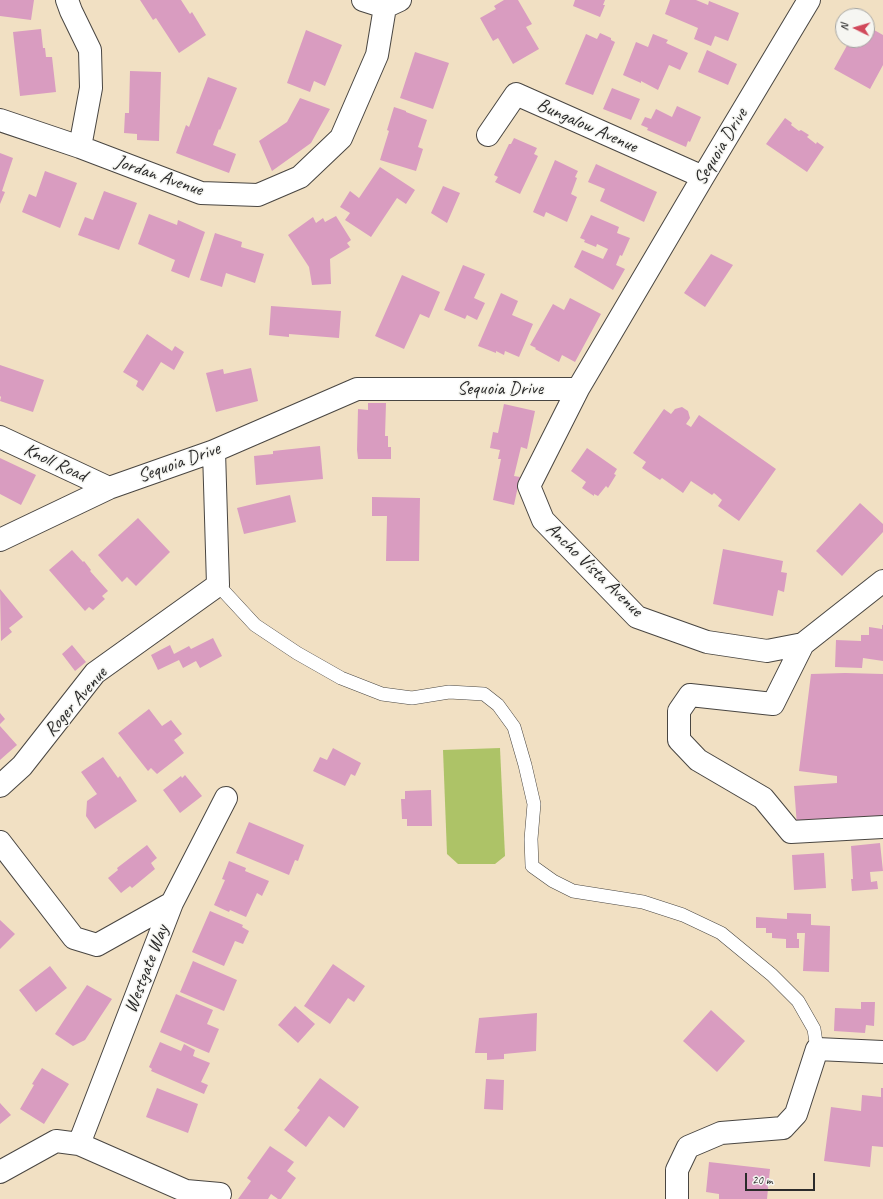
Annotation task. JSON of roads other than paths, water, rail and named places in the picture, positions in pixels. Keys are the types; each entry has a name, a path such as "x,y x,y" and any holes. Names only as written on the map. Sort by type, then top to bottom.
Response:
{"street":[{"path":"67,0 90,50 91,88 80,147"},
{"path":"363,0 392,4"},
{"name":"Sequoia Drive","path":"0,540 109,488 214,451 357,389 578,389 809,0"},
{"name":"Jordan Avenue","path":"0,120 80,147 201,193 258,195 300,177 341,138 377,55 392,4"},
{"name":"Bungalow Avenue","path":"488,135 516,94 703,177"},
{"name":"Ancho Vista Avenue","path":"578,389 529,486 543,520 637,617 707,642 767,651 803,644 883,581"},
{"name":"Knoll Road","path":"0,437 109,488"},
{"path":"214,451 218,585"},
{"name":"Roger Avenue","path":"0,786 22,766 95,673 218,585"},
{"path":"803,644 773,704 690,695 679,711 679,740 698,760 763,798 791,832 883,827"},
{"name":"Westgate Way","path":"80,1144 172,903 226,798"},
{"path":"0,842 74,938 97,945 172,903"},
{"path":"677,1199 677,1170 688,1147 721,1133 783,1128 796,1114 817,1049 883,1052"},
{"path":"0,1172 56,1141 80,1144 186,1191 220,1194"}],"lane":[{"path":"218,585 255,625 297,653 341,678 382,694 412,698 449,692 484,694 498,705 514,727 525,765 534,804 531,839 532,866 553,881 573,891 643,902 683,915 721,933 772,975 798,1001 814,1029 817,1049"}]}
